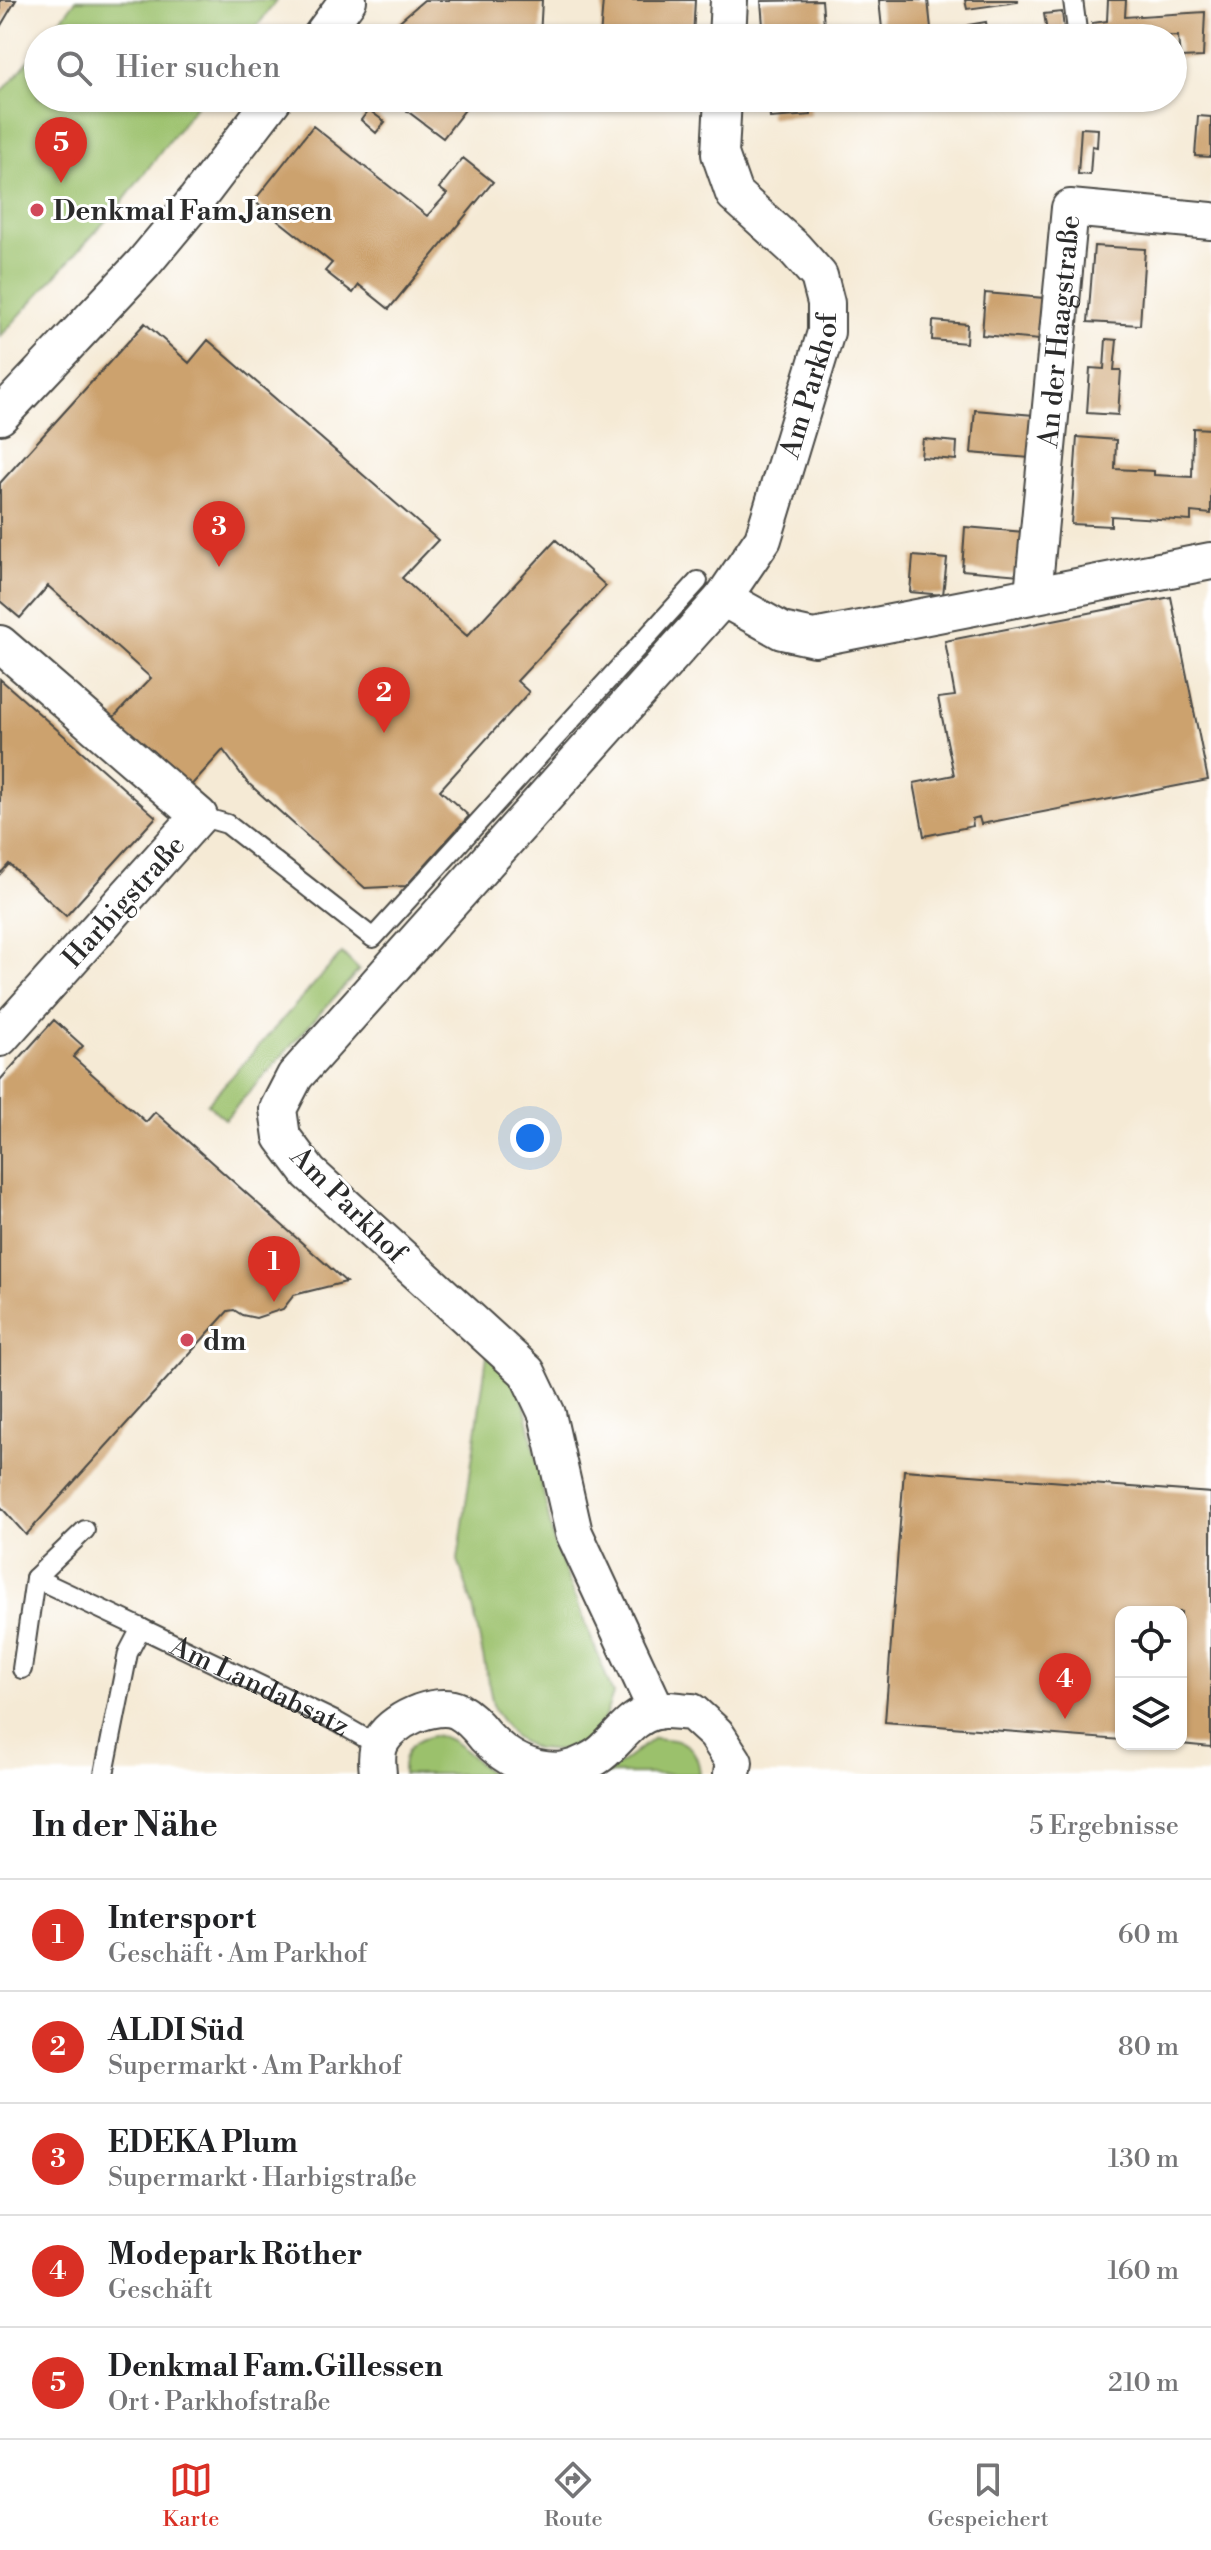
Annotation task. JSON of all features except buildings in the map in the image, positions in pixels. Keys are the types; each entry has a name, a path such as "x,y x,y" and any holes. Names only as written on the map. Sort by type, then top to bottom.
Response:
{"street":[{"path":"330,24 348,0"},
{"path":"728,24 729,0"},
{"path":"0,416 143,264 263,112"},
{"name":"Am Parkhof","path":"657,1711 574,1533 547,1414 527,1372 309,1173 282,1137 278,1109 295,1076 710,589 763,539 826,332 826,303 819,276 794,248 734,194 720,154 722,112"},
{"name":"An der Haagstraße","path":"1033,594 1070,208 1211,221"},
{"path":"710,589 782,631 814,638 1211,561"},
{"name":"Harbigstraße","path":"0,644 199,816 0,1038"},
{"name":"Am Landabsatz","path":"378,1760 385,1736 414,1715 437,1708 457,1710 478,1726 502,1752 522,1766 546,1772 566,1770 606,1750 631,1723 657,1711"},
{"path":"657,1711 692,1712 716,1734 734,1762 732,1774"}],"lane":[{"path":"1073,0 1076,24"},
{"path":"199,816 227,824 373,938 710,589"},
{"path":"22,1669 35,1578 85,1530"},
{"name":"Am Landabsatz","path":"35,1578 337,1722 378,1760"},
{"name":"Am Landabsatz","path":"104,1774 128,1653 141,1628"}],"green space":[{"path":"76,0 277,0 259,24 58,24"},
{"path":"24,66 24,112 191,112 120,205 0,337 0,94"},
{"path":"342,953 359,970 225,1119 207,1104"},
{"path":"487,1355 521,1387 554,1543 613,1694 603,1722 586,1742 561,1751 535,1749 515,1738 494,1710 473,1607 458,1560"},
{"path":"437,1735 460,1746 491,1774 403,1774 405,1758 411,1747 421,1739"},
{"path":"654,1738 680,1742 692,1749 700,1774 607,1774"}],"place":[{"name":"Denkmal Fam.Gillessen","path":"61,183"},
{"name":"Denkmal Fam.Jansen","path":"37,210"},
{"name":"EDEKA Plum","path":"219,567"},
{"name":"ALDI Süd","path":"384,733"},
{"name":"Intersport","path":"274,1302"},
{"name":"dm","path":"187,1340"},
{"name":"Modepark Röther","path":"1065,1719"}]}
